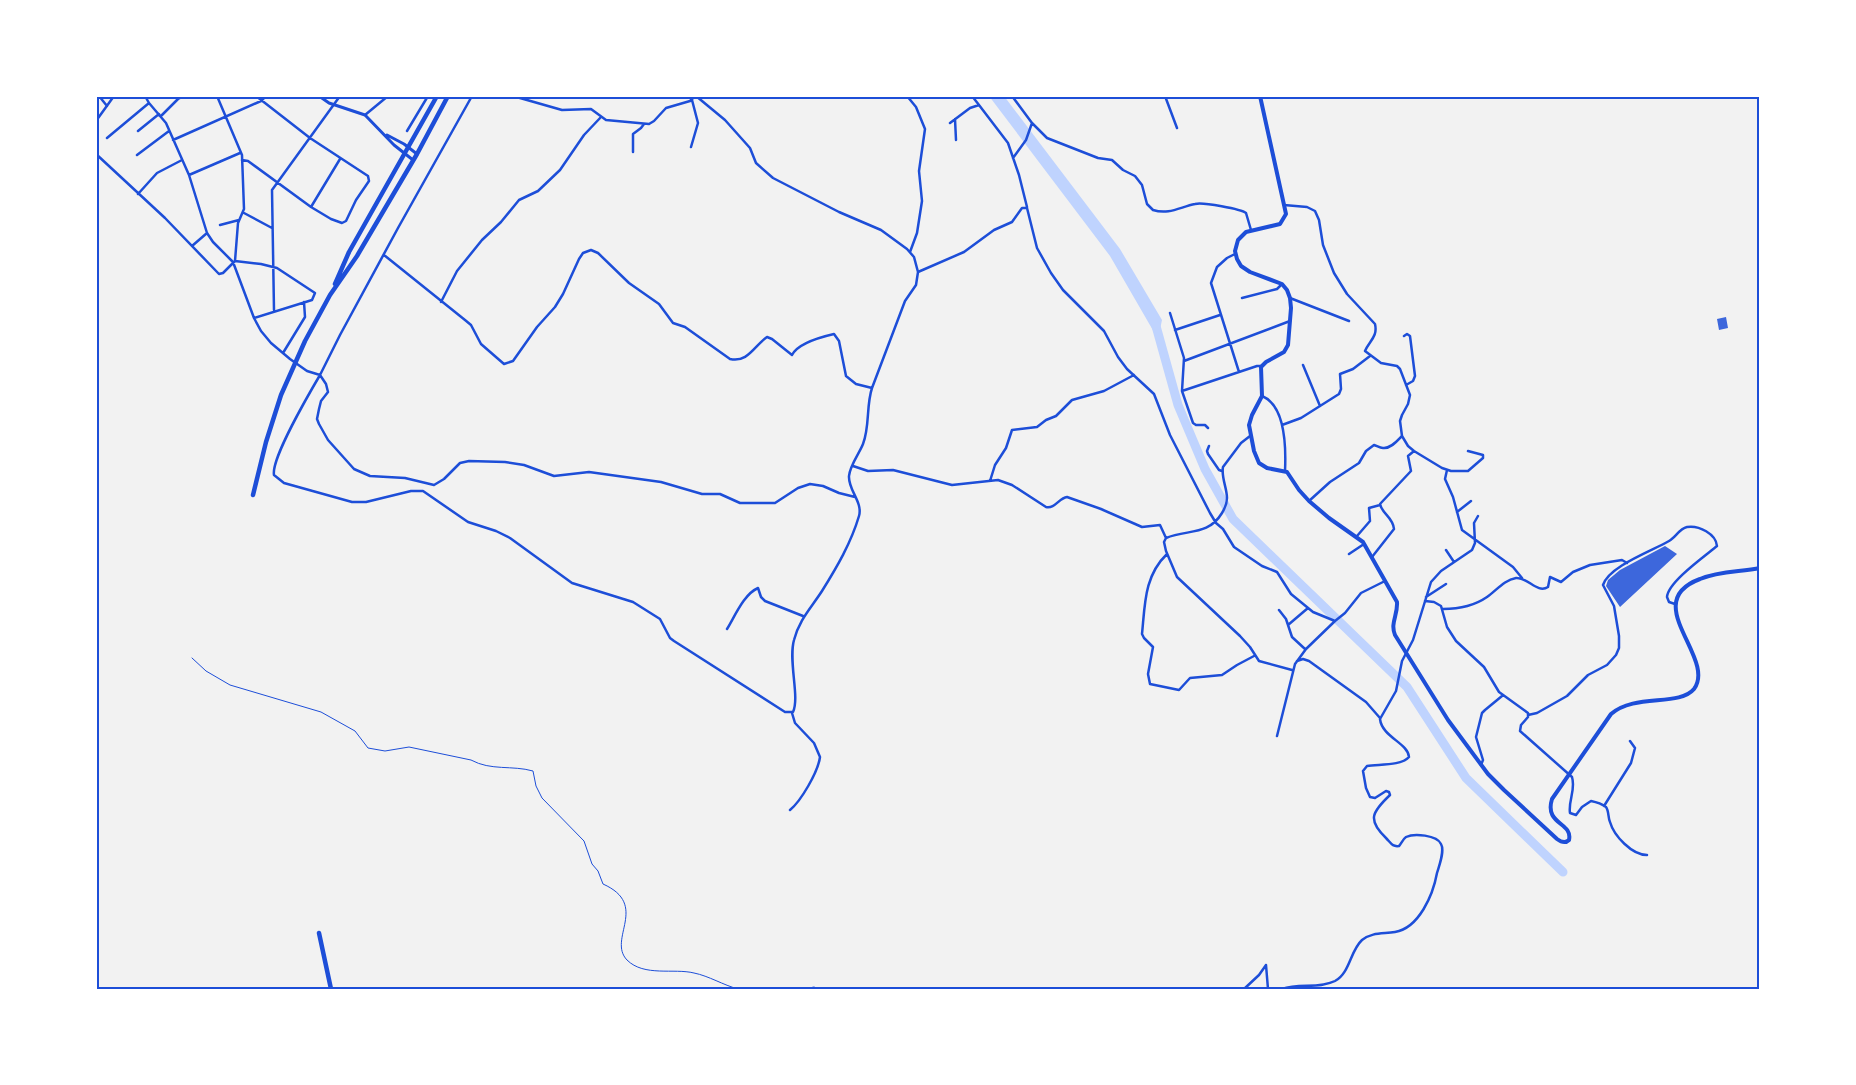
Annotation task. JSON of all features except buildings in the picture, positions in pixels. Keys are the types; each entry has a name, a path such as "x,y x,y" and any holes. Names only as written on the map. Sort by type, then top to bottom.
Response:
{"main road":[{"path":"252,495 266,442 300,351 330,295 349,252 437,96"},
{"path":"330,295 357,256 417,154 448,96"},
{"path":"1260,96 1286,214 1280,224 1245,233 1238,240 1236,254 1239,263 1247,270 1282,284 1287,290 1290,298 1290,321 1289,341 1286,348 1281,354 1267,361 1262,366 1260,372 1262,396 1250,419 1250,436 1257,459 1261,465 1285,471 1309,501 1329,518 1357,536 1364,544 1397,604 1392,623 1393,632 1448,720 1492,779 1555,838 1564,842 1569,840 1570,834 1566,828 1553,818 1550,808 1554,796 1608,718 1614,712 1627,705 1639,701 1679,698 1689,693 1695,687 1698,676 1695,663 1677,616 1675,604 1680,593 1698,579 1760,568"},
{"path":"319,933 330,989"}],"street":[{"path":"99,96 107,106"},
{"path":"97,119 114,96"},
{"path":"145,96 169,130 189,175 207,233 213,242 234,262 273,267 313,290 316,294 314,298 304,302 274,310 254,318"},
{"path":"138,131 184,96"},
{"path":"217,96 241,153 244,212 239,220 234,262 254,318 266,338 283,353 307,371 320,375 328,387 328,392 321,401 317,419 322,431 349,464 360,472 370,476 405,478 434,485 444,479 460,463 469,461 505,462 524,465 554,476 588,472 661,482 702,494 720,494 740,503 775,503 798,488 813,484 855,497"},
{"path":"242,160 248,161 311,207 331,219 343,223 369,178 310,138 256,96"},
{"path":"173,140 261,101 266,96"},
{"path":"319,96 334,105 365,115 413,160"},
{"path":"274,310 272,192 277,182 340,96"},
{"path":"365,115 388,96"},
{"path":"407,131 428,96"},
{"path":"472,96 340,335 288,434 274,466 274,473 278,480 284,484 352,502 378,500 411,492 425,492 468,522 496,531 510,538 572,583 633,602 660,619 670,638 674,641 785,712 792,713"},
{"path":"513,96 562,110 591,109 601,117 612,121 644,124 652,122 666,108 692,100 696,96 726,120 750,148 756,163 773,178 839,212 881,230 910,252 916,262 918,272 916,285 905,301 872,388 865,439 849,477 859,505 859,514 845,552 821,592 803,616 792,650 795,704 792,713 795,723 814,743 820,757 801,799 790,810"},
{"path":"907,96 916,107 925,129 919,171 922,201 917,234 910,252"},
{"path":"972,96 1006,140 1013,158 1037,248 1051,273 1063,290 1104,331 1118,357 1154,394 1170,435 1216,523 1223,529 1234,547 1262,566 1277,572 1292,594 1308,608 1335,621"},
{"path":"1012,96 1032,123 1043,134 1054,141 1098,158 1110,159 1123,170 1135,176 1142,184 1147,204 1153,210 1170,212 1198,203 1239,209 1246,213 1251,230"},
{"path":"1166,96 1167,104 1177,128"},
{"path":"691,147 698,123 692,100"},
{"path":"107,138 149,104"},
{"path":"950,123 970,108 979,105"},
{"path":"441,302 457,271 482,240 520,200 538,191 560,170 584,135 601,117"},
{"path":"956,119 956,140"},
{"path":"1013,158 1021,148 1031,129 1032,123"},
{"path":"633,152 633,134 644,124"},
{"path":"136,156 169,130"},
{"path":"384,134 409,147 417,154"},
{"path":"189,175 241,153"},
{"path":"96,154 221,274 234,262"},
{"path":"311,207 340,158"},
{"path":"138,194 158,173 182,159"},
{"path":"1284,205 1294,204 1310,208 1318,216 1323,245 1334,273 1347,294 1375,324 1375,337 1365,350 1382,364 1398,366 1410,398 1400,418 1402,436 1408,446 1447,470 1460,472 1468,471 1481,461 1483,457 1482,454 1468,451"},
{"path":"918,272 932,264 964,252 994,230 1012,222 1023,207 1027,208"},
{"path":"244,212 272,228"},
{"path":"220,225 239,220"},
{"path":"192,246 207,233"},
{"path":"384,255 471,325 481,344 504,364 513,362 537,327 560,300 579,258 586,251 594,251 629,283 659,304 673,323 685,327 730,360 739,360 746,357 767,337 792,355 795,349 800,346 834,334 839,341 846,376 856,384 872,388"},
{"path":"1236,254 1220,263 1212,276 1212,289 1240,372"},
{"path":"1242,298 1277,289 1282,284"},
{"path":"1290,298 1349,321"},
{"path":"283,353 305,316 304,302"},
{"path":"1170,313 1184,361 1182,390 1193,423 1205,425 1208,428"},
{"path":"1175,330 1220,315"},
{"path":"1184,361 1290,321"},
{"path":"1404,336 1407,334 1410,336 1414,376 1414,380 1406,385"},
{"path":"1282,425 1301,418 1341,392 1340,374 1353,369 1370,356"},
{"path":"1303,365 1320,406"},
{"path":"1182,390 1256,366 1262,366"},
{"path":"990,481 995,465 1006,448 1012,430 1037,426 1056,416 1072,400 1104,391 1134,375"},
{"path":"1262,396 1271,403 1282,425 1285,441 1285,471"},
{"path":"1166,538 1200,530 1216,523 1226,504 1227,496 1222,471 1241,443 1250,436"},
{"path":"1309,501 1330,482 1359,464 1370,447 1376,445 1383,448 1388,447 1402,436"},
{"path":"1209,446 1208,454 1219,470 1222,471"},
{"path":"1357,536 1370,521 1369,508 1380,505 1410,471 1408,456 1414,451"},
{"path":"853,466 868,471 893,470 952,484 998,480 1012,485 1046,507 1052,506 1063,498 1071,498 1142,527 1160,525 1166,538 1164,544 1167,554 1177,577 1240,636 1259,661 1264,664 1292,670"},
{"path":"1447,470 1445,480 1462,530 1513,567 1522,578 1539,588 1544,589 1548,587 1550,578 1561,582 1573,572 1590,565 1622,560 1627,563"},
{"path":"1457,512 1471,501"},
{"path":"1372,558 1394,529 1392,519 1380,505"},
{"path":"1380,719 1394,696 1398,685 1400,666 1413,640 1432,579 1474,546 1474,524 1478,516"},
{"path":"1647,854 1638,854 1617,836 1611,826 1607,810 1604,806 1591,801 1582,807 1576,815 1570,813 1569,808 1574,785 1570,774 1520,731 1520,727 1528,715 1535,714 1567,696 1588,675 1607,665 1616,655 1619,648 1619,636 1614,606 1603,584 1608,577 1652,548 1669,541 1686,527 1698,528 1708,533 1716,541 1717,546 1701,557 1668,591 1668,601 1675,604"},
{"path":"1349,554 1364,544"},
{"path":"1446,550 1454,562"},
{"path":"1167,554 1156,567 1144,597 1142,634 1153,647 1148,674 1150,684 1179,690 1190,678 1222,675 1237,664 1254,656"},
{"path":"1443,609 1458,609 1469,606 1486,598 1509,580 1522,578"},
{"path":"1277,736 1295,664 1306,649 1345,613 1358,596 1386,581"},
{"path":"1425,599 1446,584"},
{"path":"727,629 746,598 756,588 760,589 761,597 765,601 803,616"},
{"path":"1425,599 1436,602 1443,609 1445,623 1453,638 1484,667 1497,689 1528,715"},
{"path":"1288,626 1308,608"},
{"path":"1279,610 1285,618 1292,636 1306,649"},
{"path":"1282,989 1292,986 1329,984 1341,976 1359,943 1365,938 1383,932 1397,932 1422,913 1435,884 1442,852 1440,842 1432,836 1412,836 1404,839 1399,846 1394,847 1377,830 1373,816 1390,793 1387,790 1377,798 1370,797 1366,788 1363,768 1369,765 1402,762 1409,757 1408,751 1387,733 1380,719 1366,702 1310,661 1301,659 1295,664"},
{"path":"1481,765 1483,760 1476,737 1482,713 1503,695"},
{"path":"1604,806 1634,757 1635,748 1630,741"},
{"path":"1244,989 1266,965 1268,989"}],"path":[{"path":"192,658 206,670 230,685 321,712 355,730 368,748 385,751 409,747 471,760 493,768 534,771 536,786 542,798 584,841 592,864 598,871 603,884 616,890 624,901 626,915 622,951 628,961 647,969 693,972 738,989"},
{"path":"804,989 814,987 819,989"}],"water":[{"path":"989,96 1004,96 1120,249 1162,320 1158,339 1110,256"}],"waterway":[{"path":"1156,326 1178,405 1205,469 1233,519 1407,687 1466,778 1563,872"}]}
